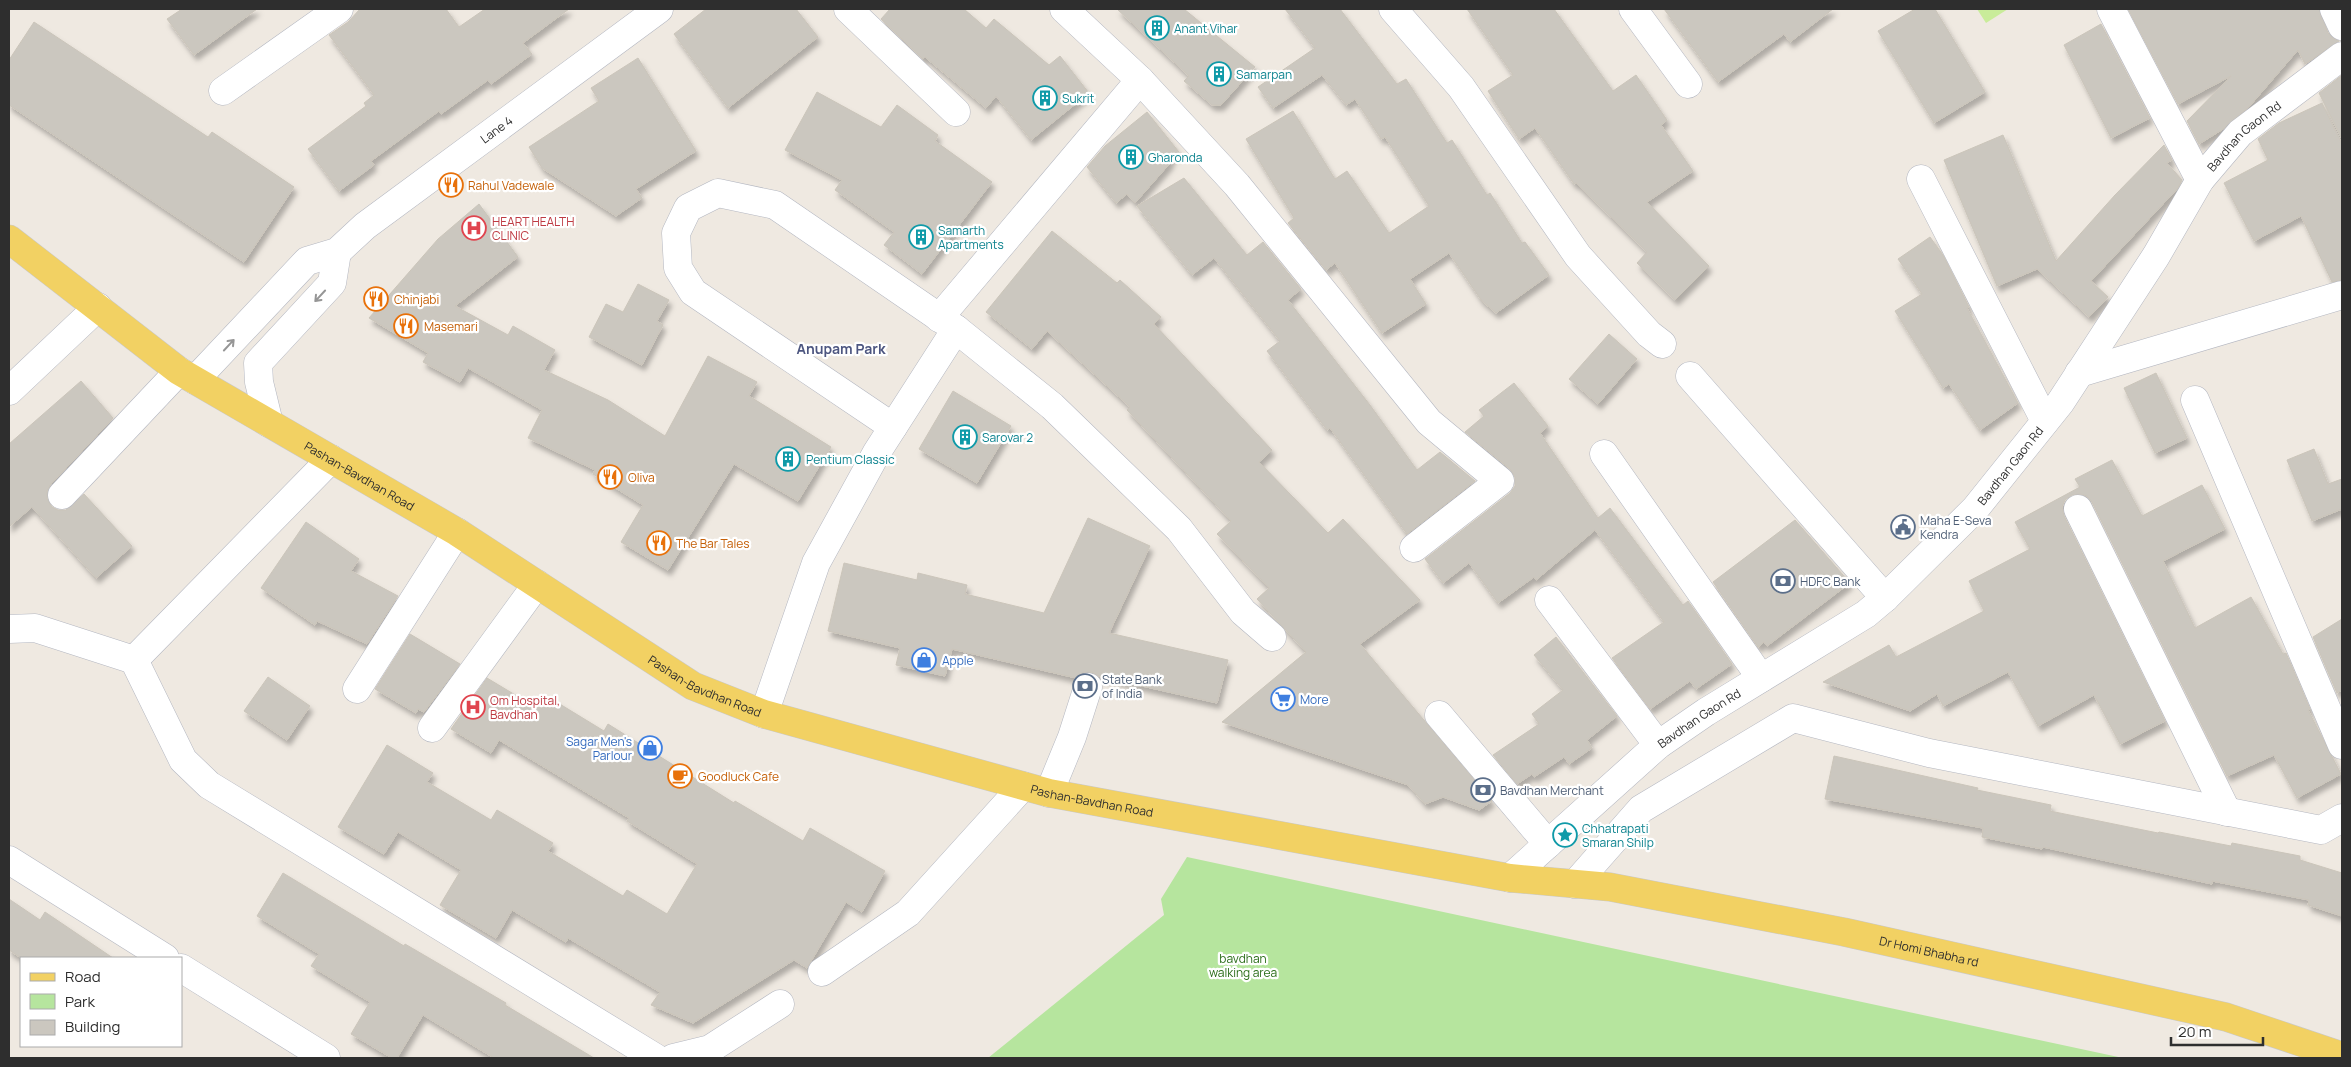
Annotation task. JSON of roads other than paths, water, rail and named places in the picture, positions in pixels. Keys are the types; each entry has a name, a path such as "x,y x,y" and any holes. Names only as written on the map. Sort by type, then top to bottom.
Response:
{"main road":[{"name":"Pashan-Bavdhan Road","path":"9,239 187,376 457,532 693,686 764,714 1049,794 1510,878"},
{"name":"Dr Homi Bhabha rd","path":"1510,878 1619,889 1844,932 2226,1017 2342,1056"}],"street":[{"path":"223,91 339,9"},
{"path":"848,9 956,112"},
{"path":"1064,9 1140,80 1236,185 1429,422 1500,481 1414,548"},
{"path":"1633,9 1688,84"},
{"path":"2111,9 2200,180"},
{"path":"2334,9 2342,26"},
{"path":"1400,11 1461,87 1578,256 1649,334 1662,344"},
{"name":"Lane 4","path":"62,495 307,261 337,252 365,226 647,12"},
{"name":"Bavdhan Gaon Rd","path":"1510,878 1658,745 1761,678 1866,614 1885,598 1975,509 2045,421 2156,256 2200,180 2240,133 2342,56"},
{"path":"764,714 816,563 877,452 893,428 947,324 1140,80"},
{"path":"1921,179 2045,421"},
{"path":"893,428 693,292 678,268 676,233 688,208 718,192 775,205 947,324 1052,406 1179,529 1243,612 1272,637"},
{"path":"269,423 259,382 258,364 332,283 337,252"},
{"path":"2079,373 2342,296"},
{"path":"9,391 98,307"},
{"path":"1690,376 1885,598"},
{"path":"2195,400 2342,745"},
{"path":"1604,454 1761,678"},
{"path":"134,660 331,459"},
{"path":"2078,509 2227,812"},
{"path":"357,689 457,532"},
{"path":"432,728 537,584"},
{"path":"1549,600 1658,745"},
{"path":"9,629 35,628 134,660 183,760 209,785 656,1058"},
{"path":"1049,794 1088,687"},
{"path":"1439,715 1548,844"},
{"path":"1575,884 1640,809 1793,718 1929,753 2321,830 2342,818"},
{"path":"822,972 908,913 1023,786"},
{"path":"9,860 164,957"},
{"path":"182,969 326,1058"},
{"path":"673,1058 710,1049 780,1004"}],"place":[{"name":"Anant Vihar","path":"1157,28"},
{"name":"Samarpan","path":"1219,74"},
{"name":"Sukrit","path":"1045,98"},
{"name":"Gharonda","path":"1131,157"},
{"name":"Rahul Vadewale","path":"451,185"},
{"name":"HEART HEALTH CLINIC","path":"474,228"},
{"name":"Samarth Apartments","path":"921,237"},
{"name":"Chinjabi","path":"376,299"},
{"name":"Masemari","path":"406,326"},
{"name":"Sarovar 2","path":"965,437"},
{"name":"Pentium Classic","path":"788,459"},
{"name":"Oliva","path":"610,477"},
{"name":"Maha E-Seva Kendra","path":"1903,527"},
{"name":"The Bar Tales","path":"659,543"},
{"name":"HDFC Bank","path":"1783,581"},
{"name":"Apple","path":"924,660"},
{"name":"State Bank of India","path":"1085,686"},
{"name":"More","path":"1283,699"},
{"name":"Om Hospital, Bavdhan","path":"473,707"},
{"name":"Sagar Men's Parlour","path":"650,748"},
{"name":"Goodluck Cafe","path":"680,776"},
{"name":"Bavdhan Merchant","path":"1483,790"},
{"name":"Chhatrapati Smaran Shilp","path":"1565,835"}],"district":[{"name":"Anupam Park","path":"841,348"}],"park label":[{"name":"bavdhan walking area","path":"1243,965"}]}
